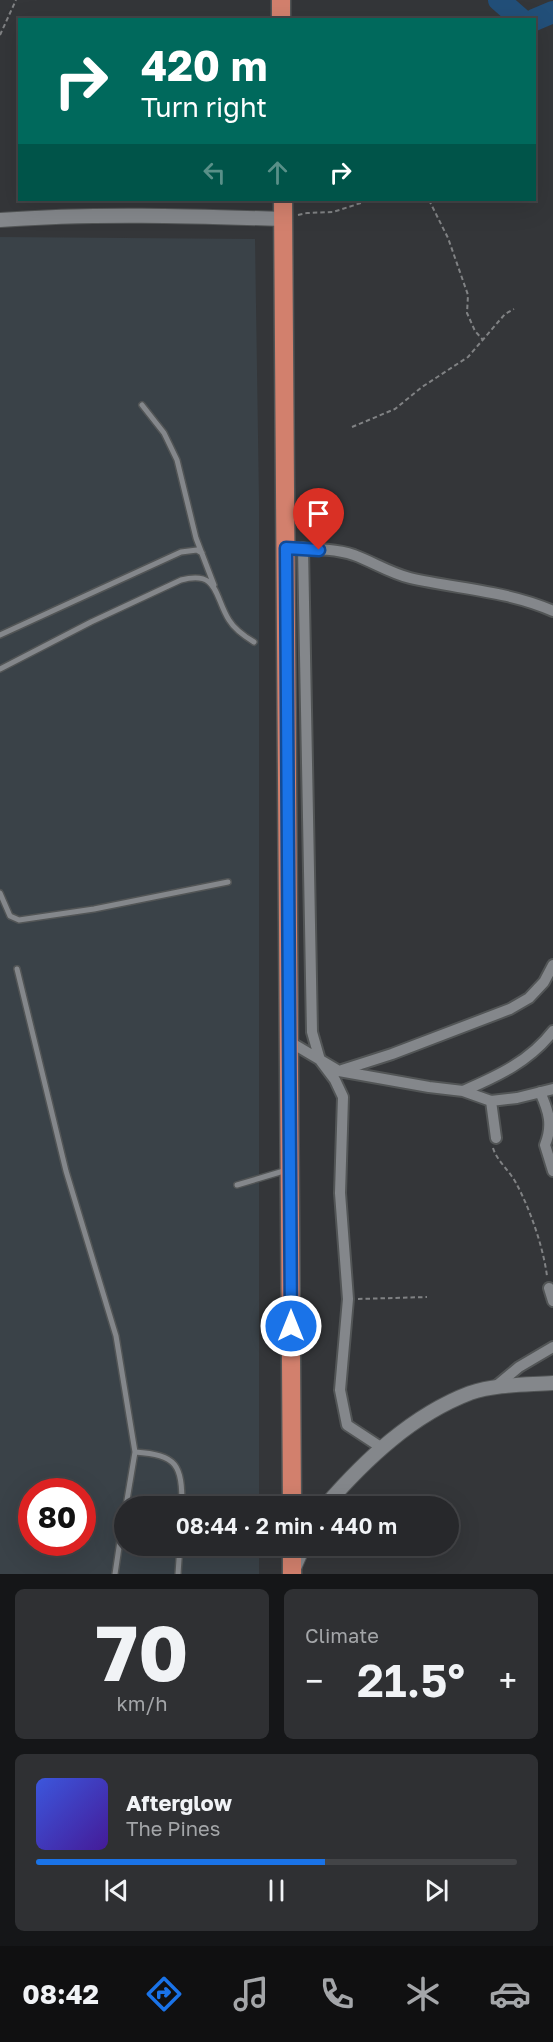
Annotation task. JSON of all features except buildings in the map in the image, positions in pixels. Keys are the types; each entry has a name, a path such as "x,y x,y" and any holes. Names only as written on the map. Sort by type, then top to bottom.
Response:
{"highway":[{"path":"281,0 281,18"},
{"path":"283,201 294,548 290,1042 292,1496"},
{"path":"292,1556 292,1572"}],"street":[{"path":"0,220 53,216 168,215 283,219"},
{"path":"382,1448 347,1425 340,1390 348,1299 340,1193 343,1097 335,1080 320,1060 312,1032 294,548 336,551 355,556 407,577 512,596 553,611"},
{"path":"339,1071 392,1054 510,1009 529,998 544,982 553,965"},
{"path":"463,1091 514,1067 541,1047 553,1031"},
{"path":"290,1042 339,1071 463,1091 491,1101 517,1098 553,1089"},
{"path":"540,1092 553,1124 552,1134 545,1145 553,1170"},
{"path":"491,1101 496,1138"},
{"path":"549,1288 553,1301"},
{"path":"495,1387 519,1367 553,1347"},
{"path":"334,1496 371,1456 402,1432 437,1410 471,1393 495,1387 553,1383"},
{"path":"292,1572 299,1556"}],"lane":[{"path":"142,405 164,433 177,460 202,553 227,618 234,628 254,642"},
{"path":"0,634 181,552 197,550 202,553"},
{"path":"0,669 91,622 181,580 194,577 206,579 214,587"},
{"path":"0,893 10,916 19,920 94,909 228,882"},
{"path":"17,969 66,1171 116,1336 135,1452 128,1496"},
{"path":"237,1185 291,1169"},
{"path":"135,1452 154,1454 171,1460 178,1469 182,1496"},
{"path":"114,1574 117,1556"},
{"path":"178,1574 179,1556"}],"path":[{"path":"0,35 16,0"},
{"path":"283,219 307,213 333,212 362,201"},
{"path":"430,201 448,238 468,295 467,313 475,331 483,340"},
{"path":"352,427 395,409 422,387 468,357 505,314 514,309"},
{"path":"496,1138 493,1148 496,1158 504,1164 527,1206 545,1257 549,1288"},
{"path":"348,1299 427,1297"}],"shaded area":[{"path":"0,237 255,239 259,501 259,1496 114,1496 114,1556 259,1556 259,1574 0,1574"}],"waterway":[{"path":"499,0 520,18"},
{"path":"536,19 553,12"}],"route":[{"path":"291,1326 286,548 319,550"}]}
